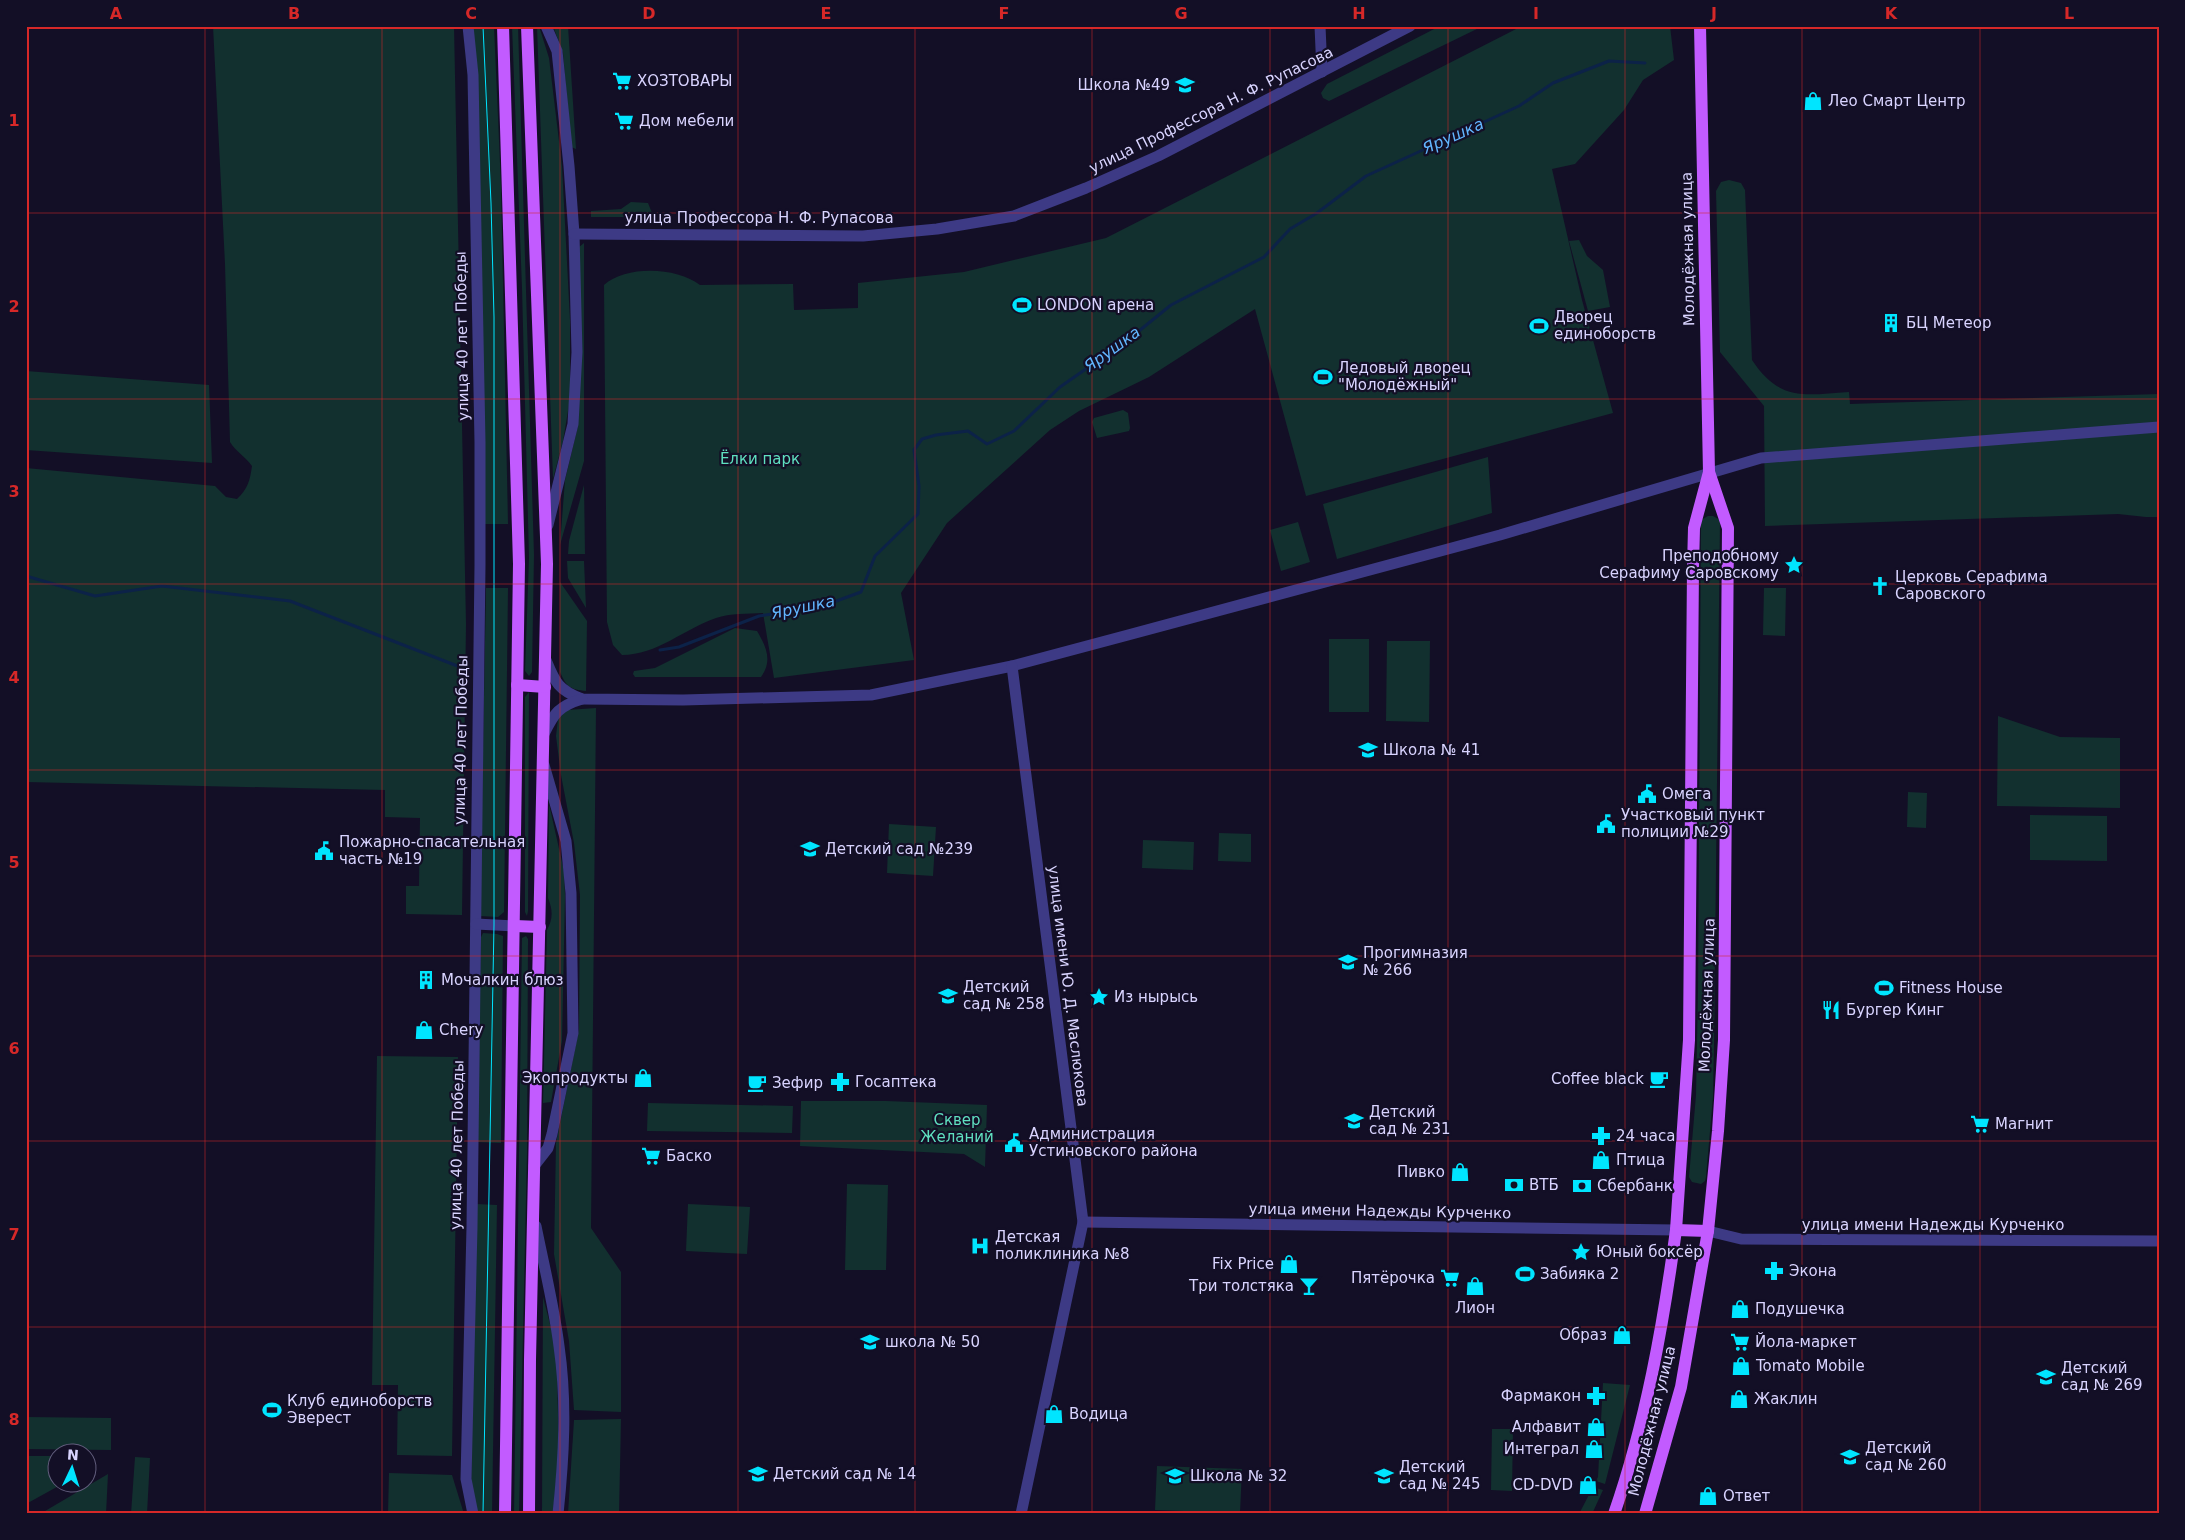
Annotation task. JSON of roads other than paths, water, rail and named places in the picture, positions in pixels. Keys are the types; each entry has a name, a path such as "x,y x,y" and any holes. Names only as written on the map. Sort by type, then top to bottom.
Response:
{"main road":[{"path":"503,26 519,564 506,1514"},
{"path":"527,26 547,529 546,658 533,1213 529,1514"},
{"name":"Молодёжная улица","path":"1614,1514 1651,1382 1676,1230 1689,1040 1694,528 1709,472 1700,26"},
{"name":"Молодёжная улица","path":"1645,1514 1681,1387 1708,1231 1718,1131 1724,1040 1728,528 1709,472"},
{"path":"517,685 545,687"},
{"path":"515,926 540,927"},
{"path":"1676,1230 1708,1231"}],"street":[{"name":"улица 40 лет Победы","path":"468,26 473,75 480,442 476,924 466,1480 473,1514"},
{"path":"546,26 557,51 569,166 574,234 577,352 573,424 547,529"},
{"path":"1320,26 1322,72"},
{"name":"улица Профессора Н. Ф. Рупасова","path":"574,234 863,236 937,230 1014,216 1086,188 1158,156 1410,26"},
{"path":"546,658 554,681 566,693 582,698 683,700 870,695 1012,666 1491,537 1761,458 2159,427"},
{"name":"улица имени Ю. Д. Маслюкова","path":"1012,666 1083,1222 1021,1514"},
{"path":"544,734 554,713 569,703 582,698"},
{"path":"534,1166 548,1148 572,1033 571,893 566,841 543,759"},
{"path":"476,924 515,926"},
{"path":"533,1213 560,1346 565,1417 564,1454 558,1514"},
{"name":"улица имени Надежды Курченко","path":"1083,1222 1676,1230"},
{"name":"улица имени Надежды Курченко","path":"1708,1231 1741,1239 2159,1241"}],"waterway":[{"name":"Ярушка","path":"660,650 679,647 759,616 820,607 861,592 875,556 918,514 919,486 914,450 922,439 936,435 968,431 987,444 1014,431 1060,387 1129,339 1171,305 1264,257 1290,229 1317,213 1366,176 1519,106 1553,83 1609,61 1645,63"},
{"path":"26,576 95,596 162,586 290,601 460,667"}],"tram line":[{"path":"483,26 494,317 494,925 483,1514"}],"place":[{"name":"ХОЗТОВАРЫ","path":"622,81"},
{"name":"Школа №49","path":"1185,85"},
{"name":"Лео Смарт Центр","path":"1813,101"},
{"name":"Дом мебели","path":"624,121"},
{"name":"LONDON арена","path":"1022,305"},
{"name":"БЦ Метеор","path":"1891,323"},
{"name":"Дворец единоборств","path":"1539,326"},
{"name":"Ледовый дворец \"Молодёжный\"","path":"1323,377"},
{"name":"Преподобному Серафиму Саровскому","path":"1794,565"},
{"name":"Церковь Серафима Саровского","path":"1880,586"},
{"name":"Школа № 41","path":"1368,750"},
{"name":"Омега","path":"1647,794"},
{"name":"Участковый пункт полиции №29","path":"1606,824"},
{"name":"Детский сад №239","path":"810,849"},
{"name":"Пожарно-спасательная часть №19","path":"324,851"},
{"name":"Прогимназия № 266","path":"1348,962"},
{"name":"Мочалкин блюз","path":"426,980"},
{"name":"Fitness House","path":"1884,988"},
{"name":"Детский сад № 258","path":"948,996"},
{"name":"Из нырысь","path":"1099,997"},
{"name":"Бургер Кинг","path":"1831,1010"},
{"name":"Chery","path":"424,1030"},
{"name":"Экопродукты","path":"643,1078"},
{"name":"Coffee black","path":"1659,1079"},
{"name":"Госаптека","path":"840,1082"},
{"name":"Зефир","path":"757,1083"},
{"name":"Детский сад № 231","path":"1354,1121"},
{"name":"Магнит","path":"1980,1124"},
{"name":"24 часа","path":"1601,1136"},
{"name":"Администрация Устиновского района","path":"1014,1143"},
{"name":"Баско","path":"651,1156"},
{"name":"Птица","path":"1601,1160"},
{"name":"Пивко","path":"1460,1172"},
{"name":"ВТБ","path":"1514,1185"},
{"name":"Сбербанк","path":"1582,1186"},
{"name":"Детская поликлиника №8","path":"980,1246"},
{"name":"Юный боксёр","path":"1581,1252"},
{"name":"Fix Price","path":"1289,1264"},
{"name":"Экона","path":"1774,1271"},
{"name":"Забияка 2","path":"1525,1274"},
{"name":"Пятёрочка","path":"1450,1278"},
{"name":"Три толстяка","path":"1309,1286"},
{"name":"Лион","path":"1475,1286"},
{"name":"Подушечка","path":"1740,1309"},
{"name":"Образ","path":"1622,1335"},
{"name":"школа № 50","path":"870,1342"},
{"name":"Йола-маркет","path":"1740,1342"},
{"name":"Tomato Mobile","path":"1741,1366"},
{"name":"Детский сад № 269","path":"2046,1377"},
{"name":"Фармакон","path":"1596,1396"},
{"name":"Жаклин","path":"1739,1399"},
{"name":"Клуб единоборств Эверест","path":"272,1410"},
{"name":"Водица","path":"1054,1414"},
{"name":"Алфавит","path":"1596,1427"},
{"name":"Интеграл","path":"1594,1449"},
{"name":"Детский сад № 260","path":"1850,1457"},
{"name":"Детский сад № 14","path":"758,1474"},
{"name":"Школа № 32","path":"1175,1476"},
{"name":"Детский сад № 245","path":"1384,1476"},
{"name":"CD-DVD","path":"1588,1485"},
{"name":"Ответ","path":"1708,1496"}],"park label":[{"name":"Ёлки парк","path":"760,459"},
{"name":"Сквер Желаний","path":"957,1128"}]}
